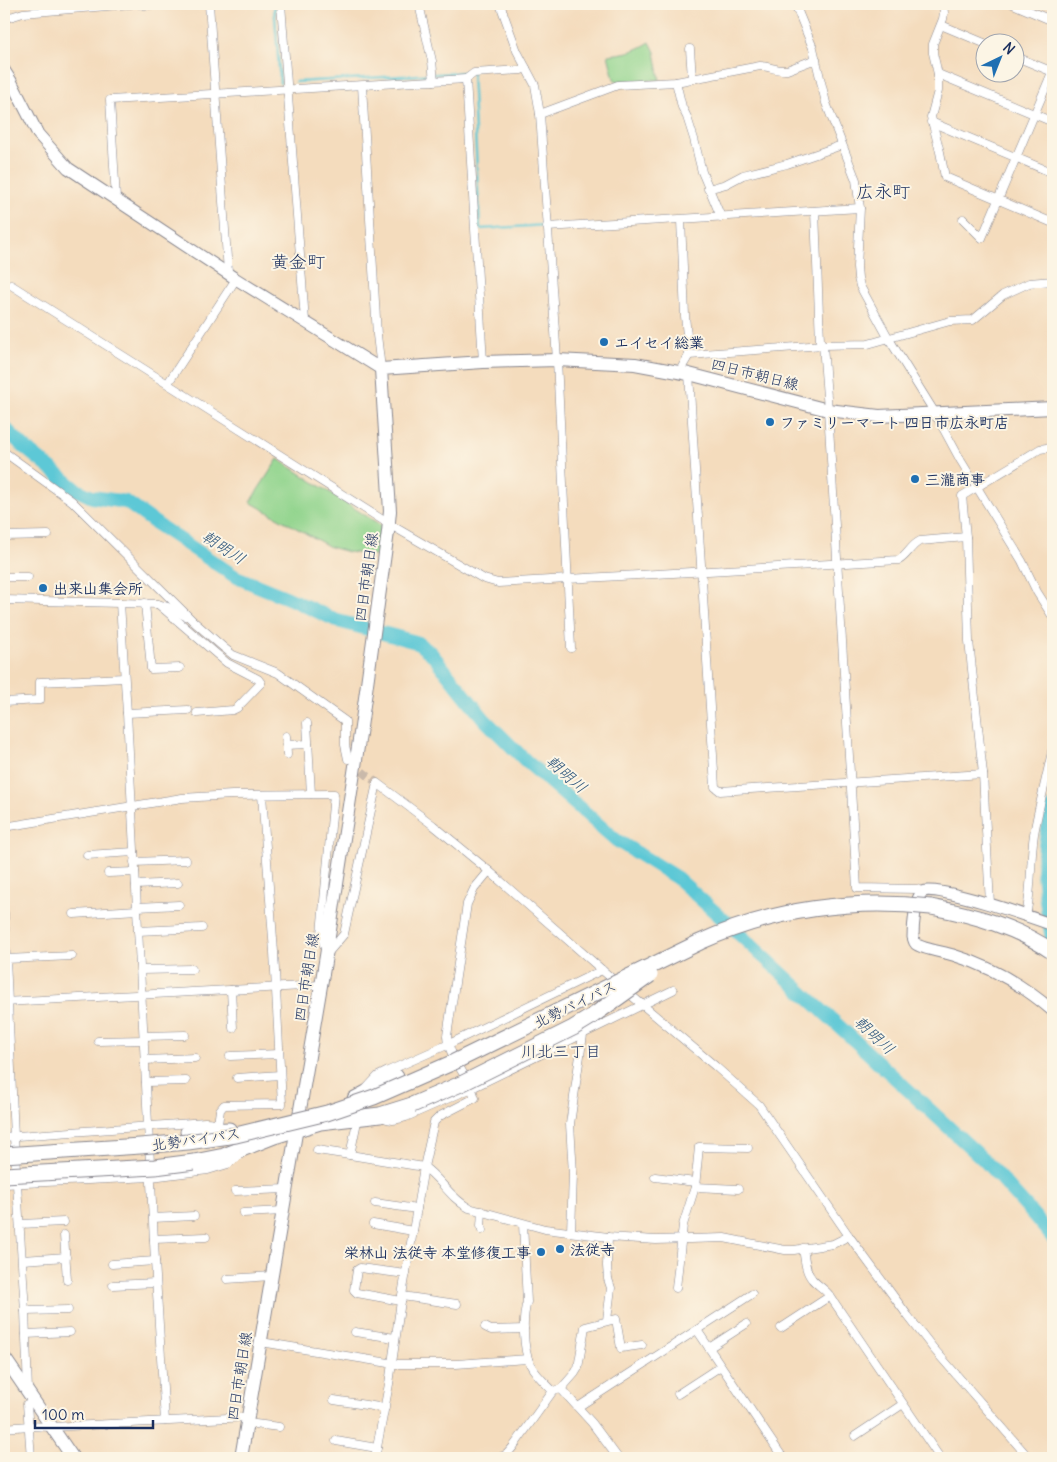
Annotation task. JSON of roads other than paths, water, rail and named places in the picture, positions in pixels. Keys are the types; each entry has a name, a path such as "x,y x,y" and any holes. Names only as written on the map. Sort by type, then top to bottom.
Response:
{"highway":[{"name":"北勢バイパス","path":"4,1155 188,1142 245,1133 327,1113 446,1066 717,934 759,920 800,911 848,904 891,903 932,907 969,915 1008,928 1050,946"},
{"path":"4,1176 155,1166 194,1162 224,1156 255,1144 362,1095 672,948 716,931 759,920"},
{"path":"9,1141 137,1138 220,1128 257,1128 380,1115 463,1083 574,1028 658,970 717,934"}],"main road":[{"name":"四日市朝日線","path":"241,1458 322,985 389,528 390,511 381,369 483,362 557,360 635,364 685,373 828,410 878,416 1053,408"},
{"path":"4,1357 28,1398 73,1458"}],"street":[{"path":"4,19 23,13 132,4"},
{"path":"139,4 166,4"},
{"path":"168,383 232,276 209,4"},
{"path":"281,4 305,321"},
{"path":"419,4 433,77"},
{"path":"500,4 514,46 535,85 540,114 557,360 571,648"},
{"path":"795,4 813,48 822,91 856,180 860,208 857,267 860,286 889,339 935,413 961,461 1022,561 1037,592 1053,617"},
{"path":"943,4 944,13 933,44 938,74 938,97 931,114 931,122 940,152 944,177 1053,223"},
{"path":"1013,4 1024,6 1053,21"},
{"path":"941,24 974,39"},
{"path":"690,49 692,78"},
{"path":"540,114 618,85 676,82 760,66 787,70 816,59"},
{"path":"963,219 982,238 1053,72 1024,60"},
{"path":"116,199 110,100 362,86 433,77 470,76 526,68"},
{"path":"4,70 38,134 68,168 232,276 381,369"},
{"path":"938,74 1053,122"},
{"path":"470,76 483,362"},
{"path":"676,82 682,107 690,124 702,172 720,215"},
{"path":"362,86 377,336 381,369"},
{"path":"931,122 1053,173"},
{"path":"708,189 726,184 743,175 787,164 842,144"},
{"path":"547,225 681,220 720,215 860,208"},
{"path":"818,211 820,341 823,345 828,410 856,888 917,889 922,892"},
{"path":"681,220 685,316 689,355 682,367 685,373 702,571 715,787 720,791 983,774"},
{"path":"689,355 823,345 868,344 950,321 973,320 1003,295 1029,283 1053,281"},
{"path":"11,285 168,383 389,528 484,578 498,583 899,560 920,540 966,537"},
{"path":"990,904 983,774 969,641 966,537 962,496 1040,449 1053,447"},
{"path":"4,452 72,501 193,621 233,655 278,673 345,721 345,745 348,760"},
{"path":"4,536 48,535"},
{"path":"4,577 28,577"},
{"path":"4,600 158,604 168,607 193,621"},
{"path":"120,603 165,1421"},
{"path":"145,603 151,669 180,668"},
{"path":"158,604 227,663 258,679 261,683 233,710 197,712"},
{"path":"4,702 40,700 40,682 124,678"},
{"path":"127,714 188,710"},
{"path":"307,723 311,794"},
{"path":"287,755 286,740 308,744"},
{"path":"1026,915 1030,895 1034,834 1053,747"},
{"path":"326,956 344,934 377,783 433,825 489,871 758,1105 849,1236 933,1348 1029,1458"},
{"path":"4,827 197,797 334,794 321,933 326,956"},
{"path":"220,1128 220,1110 224,1106 282,1104 274,952 262,795"},
{"path":"87,855 134,852"},
{"path":"134,862 186,860"},
{"path":"375,1458 385,1408 424,1167 434,1122 440,1116 476,1098 447,1045 447,1036 467,904 474,889 489,871"},
{"path":"108,873 135,872"},
{"path":"136,884 178,883"},
{"path":"1053,925 965,897 925,890 918,901 913,931 914,942 917,945 956,956 985,967 1031,994 1053,1011"},
{"path":"74,914 180,905"},
{"path":"4,913 9,1141 18,1183 26,1311 31,1458"},
{"path":"138,931 202,928"},
{"path":"5,957 72,956"},
{"path":"141,970 192,969"},
{"path":"362,1095 378,1076 602,970"},
{"path":"6,1002 322,985"},
{"path":"230,990 233,1028"},
{"path":"380,1115 387,1120 406,1117 472,1088 673,990"},
{"path":"98,1041 184,1035"},
{"path":"571,1232 573,1174 570,1124 583,1035"},
{"path":"230,1056 279,1054"},
{"path":"145,1060 195,1058"},
{"path":"238,1078 280,1075"},
{"path":"146,1082 186,1081"},
{"path":"350,1155 358,1117"},
{"path":"4,1137 9,1141 205,1122 211,1122 220,1128"},
{"path":"4,1184 151,1177 218,1168 255,1144"},
{"path":"676,1288 683,1225 695,1185 698,1147 748,1148"},
{"path":"323,1149 424,1167 461,1204 545,1229 608,1237 656,1240 724,1238 785,1250 833,1244 849,1236"},
{"path":"655,1176 695,1185 738,1190"},
{"path":"235,1191 287,1189"},
{"path":"375,1202 417,1209"},
{"path":"243,1214 284,1211"},
{"path":"482,1211 480,1226 482,1230"},
{"path":"153,1218 194,1216"},
{"path":"20,1224 64,1222"},
{"path":"373,1224 413,1231"},
{"path":"523,1224 527,1302 524,1314 524,1329 528,1359 534,1370 578,1407 618,1458"},
{"path":"64,1234 67,1280"},
{"path":"607,1320 611,1288 607,1266 608,1237"},
{"path":"154,1239 206,1238"},
{"path":"803,1248 807,1272 812,1280 826,1290 940,1458"},
{"path":"22,1260 66,1257"},
{"path":"112,1264 155,1261"},
{"path":"406,1274 360,1268 357,1270 354,1290 357,1293 457,1304"},
{"path":"227,1279 272,1276"},
{"path":"113,1285 156,1283"},
{"path":"578,1407 752,1294"},
{"path":"781,1328 830,1296"},
{"path":"26,1311 68,1310"},
{"path":"499,1458 507,1454 557,1390 575,1373 578,1368 585,1327 616,1319 621,1348 642,1346"},
{"path":"709,1348 746,1324"},
{"path":"485,1327 491,1330 524,1329"},
{"path":"697,1330 783,1458"},
{"path":"26,1334 70,1332"},
{"path":"355,1332 395,1338"},
{"path":"261,1342 392,1363 425,1365 528,1359"},
{"path":"678,1394 721,1366"},
{"path":"334,1400 385,1408"},
{"path":"856,1436 903,1404"},
{"path":"4,1428 165,1421 248,1420 278,1427"},
{"path":"336,1441 377,1448"}],"waterway":[{"path":"38,6 69,4"},
{"path":"274,4 280,83"},
{"path":"295,82 472,72 480,229 546,225"},
{"name":"朝明川","path":"4,427 24,447 77,490 92,497 126,502 236,577 338,621 416,642 431,653 484,719 526,761 616,840 677,878 725,921 984,1160 1053,1238"},
{"path":"1053,807 1046,840 1043,873 1053,946"}],"tunnel":[{"path":"353,764 377,783"}],"place":[{"name":"エイセイ総業","path":"604,342"},
{"name":"ファミリーマート 四日市広永町店","path":"770,422"},
{"name":"三瀧商事","path":"915,479"},
{"name":"出来山集会所","path":"43,588"},
{"name":"法従寺","path":"560,1249"},
{"name":"栄林山 法従寺 本堂修復工事","path":"541,1252"}],"district":[{"name":"広永町","path":"883,191"},
{"name":"黄金町","path":"298,261"},
{"name":"川北三丁目","path":"561,1051"}]}
